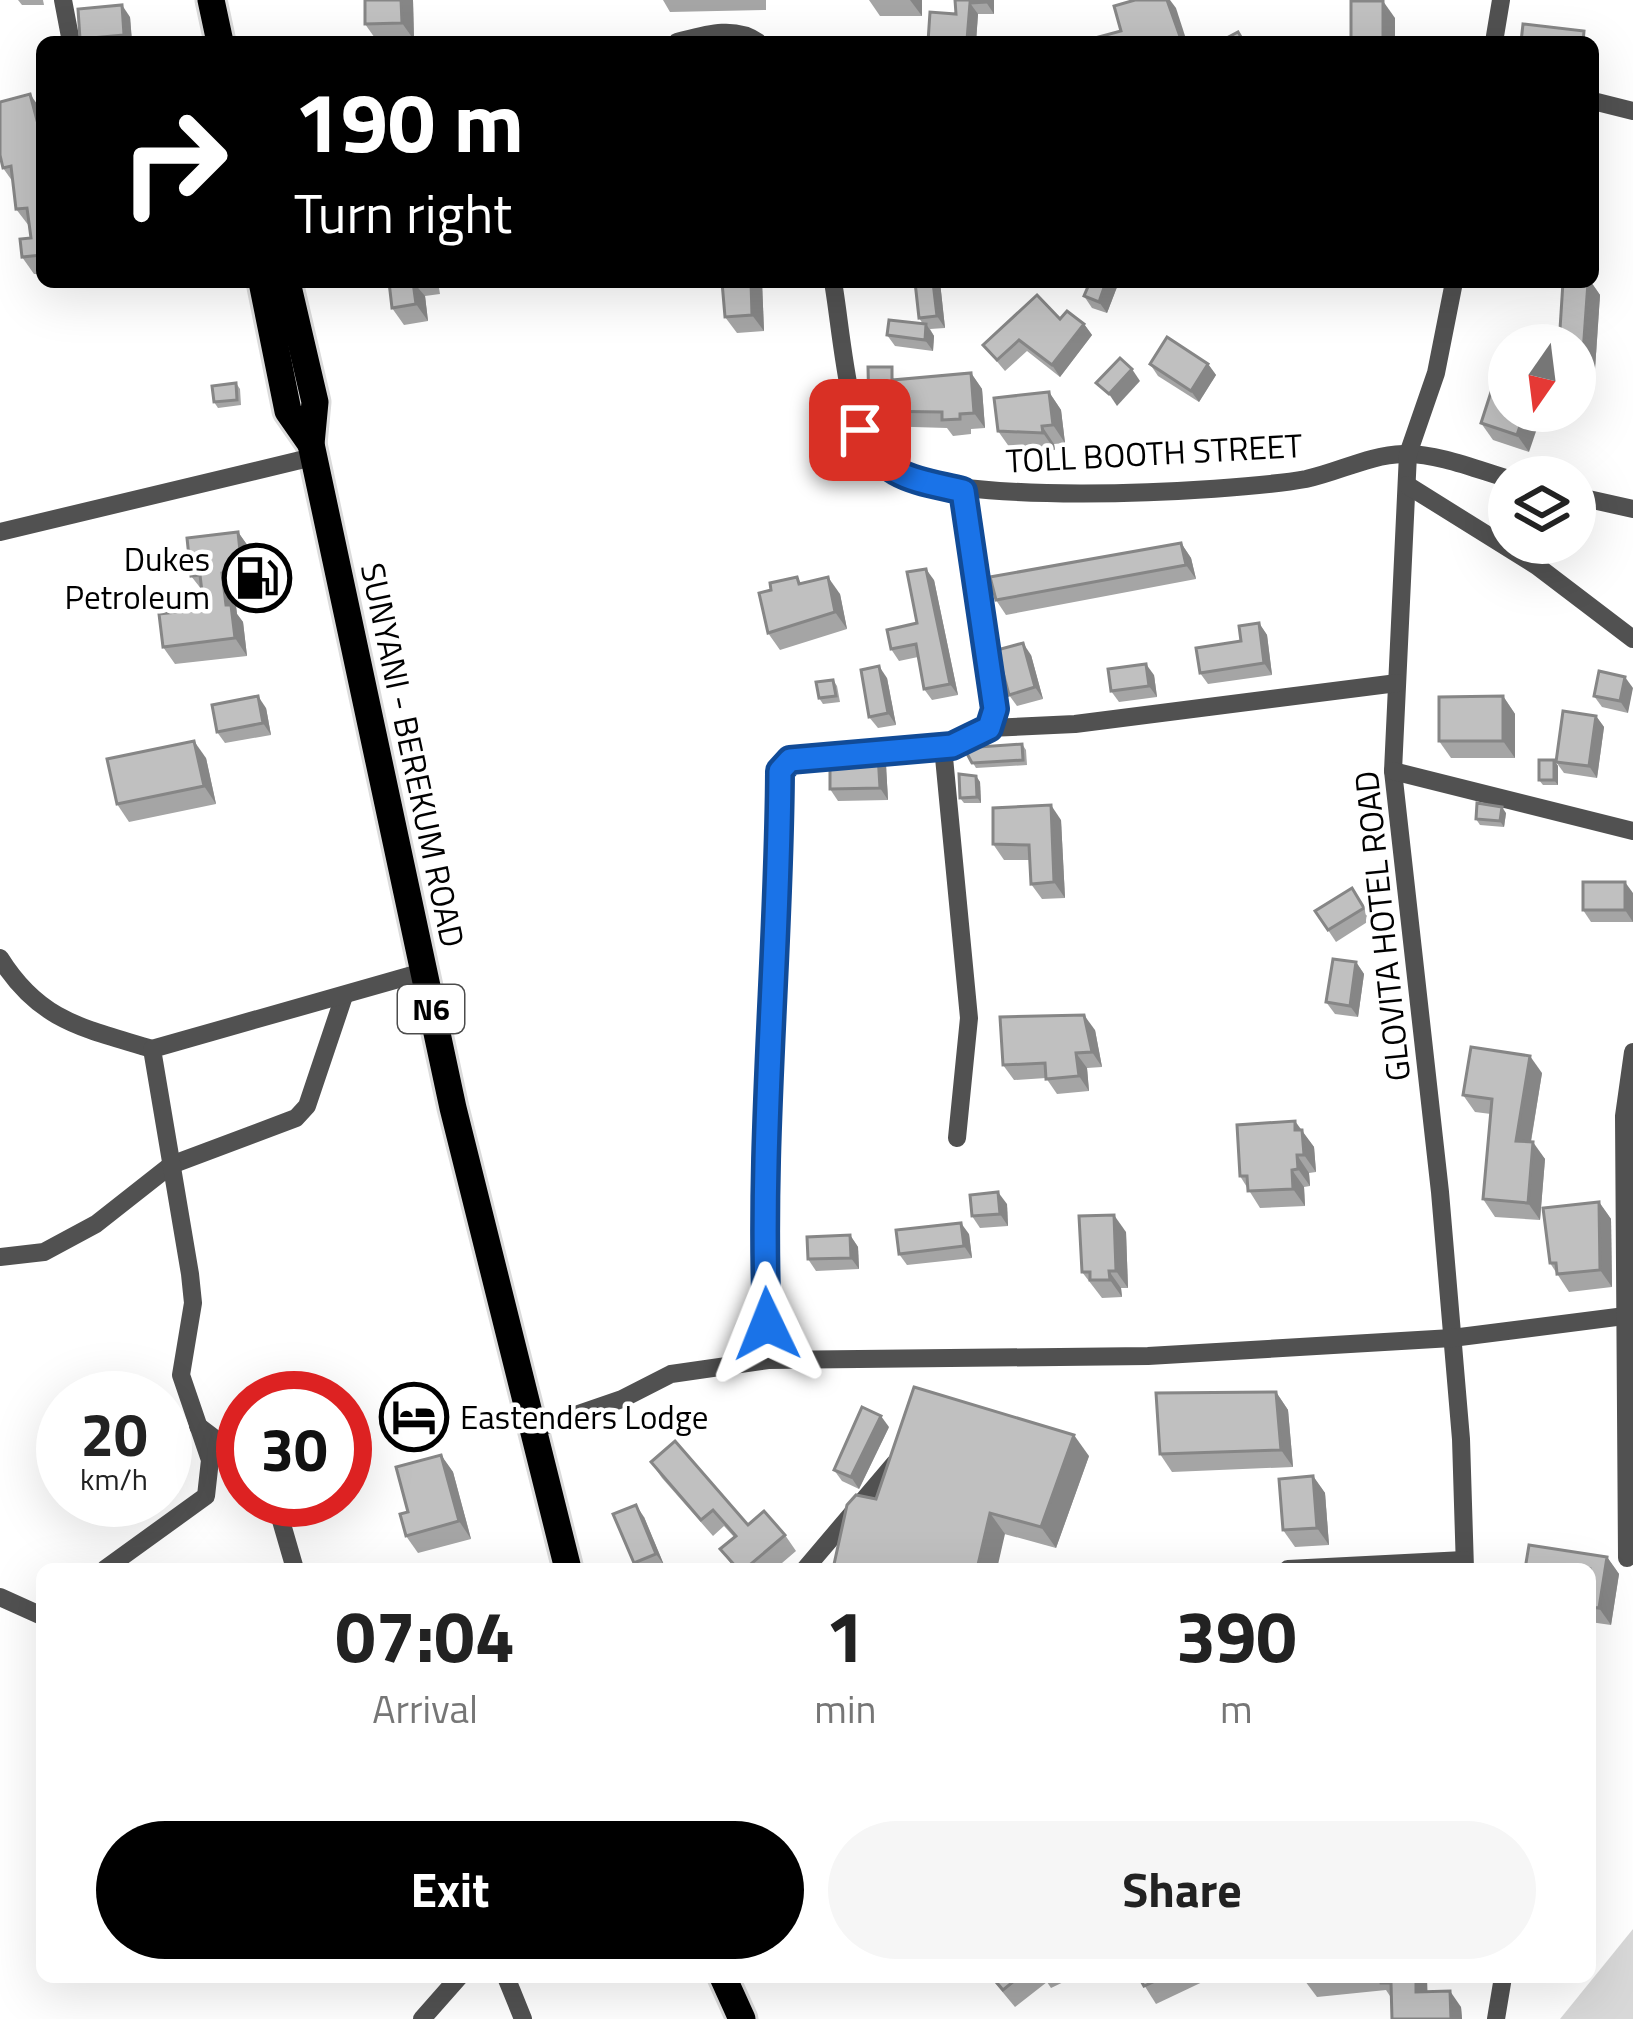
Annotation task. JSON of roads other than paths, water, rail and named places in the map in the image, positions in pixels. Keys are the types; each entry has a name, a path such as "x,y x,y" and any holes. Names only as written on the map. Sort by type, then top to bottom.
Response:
{"main road":[{"path":"211,0 219,36"},
{"name":"SUNYANI - BEREKUM ROAD","path":"263,288 288,411 312,451"},
{"name":"SUNYANI - BEREKUM ROAD","path":"288,288 315,403 312,451 423,972 566,1563"},
{"path":"726,1983 742,2019"}],"street":[{"path":"63,0 70,36"},
{"path":"1495,36 1501,0"},
{"path":"701,36 749,36"},
{"path":"1599,102 1633,111"},
{"name":"TOLL BOOTH STREET","path":"834,288 860,430 875,460 902,476 963,491 1139,490 1305,479 1380,456 1408,454"},
{"name":"GLOVITA HOTEL ROAD","path":"1453,288 1436,373 1408,454 1393,772 1452,1338 1465,1563"},
{"path":"0,532 312,451"},
{"path":"1408,454 1488,474"},
{"path":"1407,485 1537,566 1633,639"},
{"path":"963,491 995,709 989,728"},
{"path":"1596,501 1633,509"},
{"path":"768,1360 763,1215 779,904 780,771 790,760 943,747 989,728 1075,724 1397,683"},
{"path":"943,747 969,1018 957,1138"},
{"path":"1393,772 1633,831"},
{"path":"0,958 33,1002 57,1019 152,1049 423,972"},
{"path":"0,1257 44,1252 97,1225 171,1165 296,1118 307,1106 344,996"},
{"path":"113,1563 206,1496 211,1460 194,1423 181,1375 193,1303 152,1049"},
{"path":"1627,1558 1628,1116 1633,1052"},
{"path":"532,1430 622,1399 671,1374 768,1360 1148,1356 1452,1338 1631,1316"},
{"path":"194,1423 216,1440"},
{"path":"811,1563 890,1474 899,1453"},
{"path":"283,1527 293,1563"},
{"path":"0,1597 36,1613"},
{"path":"422,2019 455,1983"},
{"path":"508,1983 523,2019"},
{"path":"1496,2019 1502,1983"}],"place":[{"name":"Dukes Petroleum","path":"257,578"},
{"name":"Eastenders Lodge","path":"414,1417"}]}
